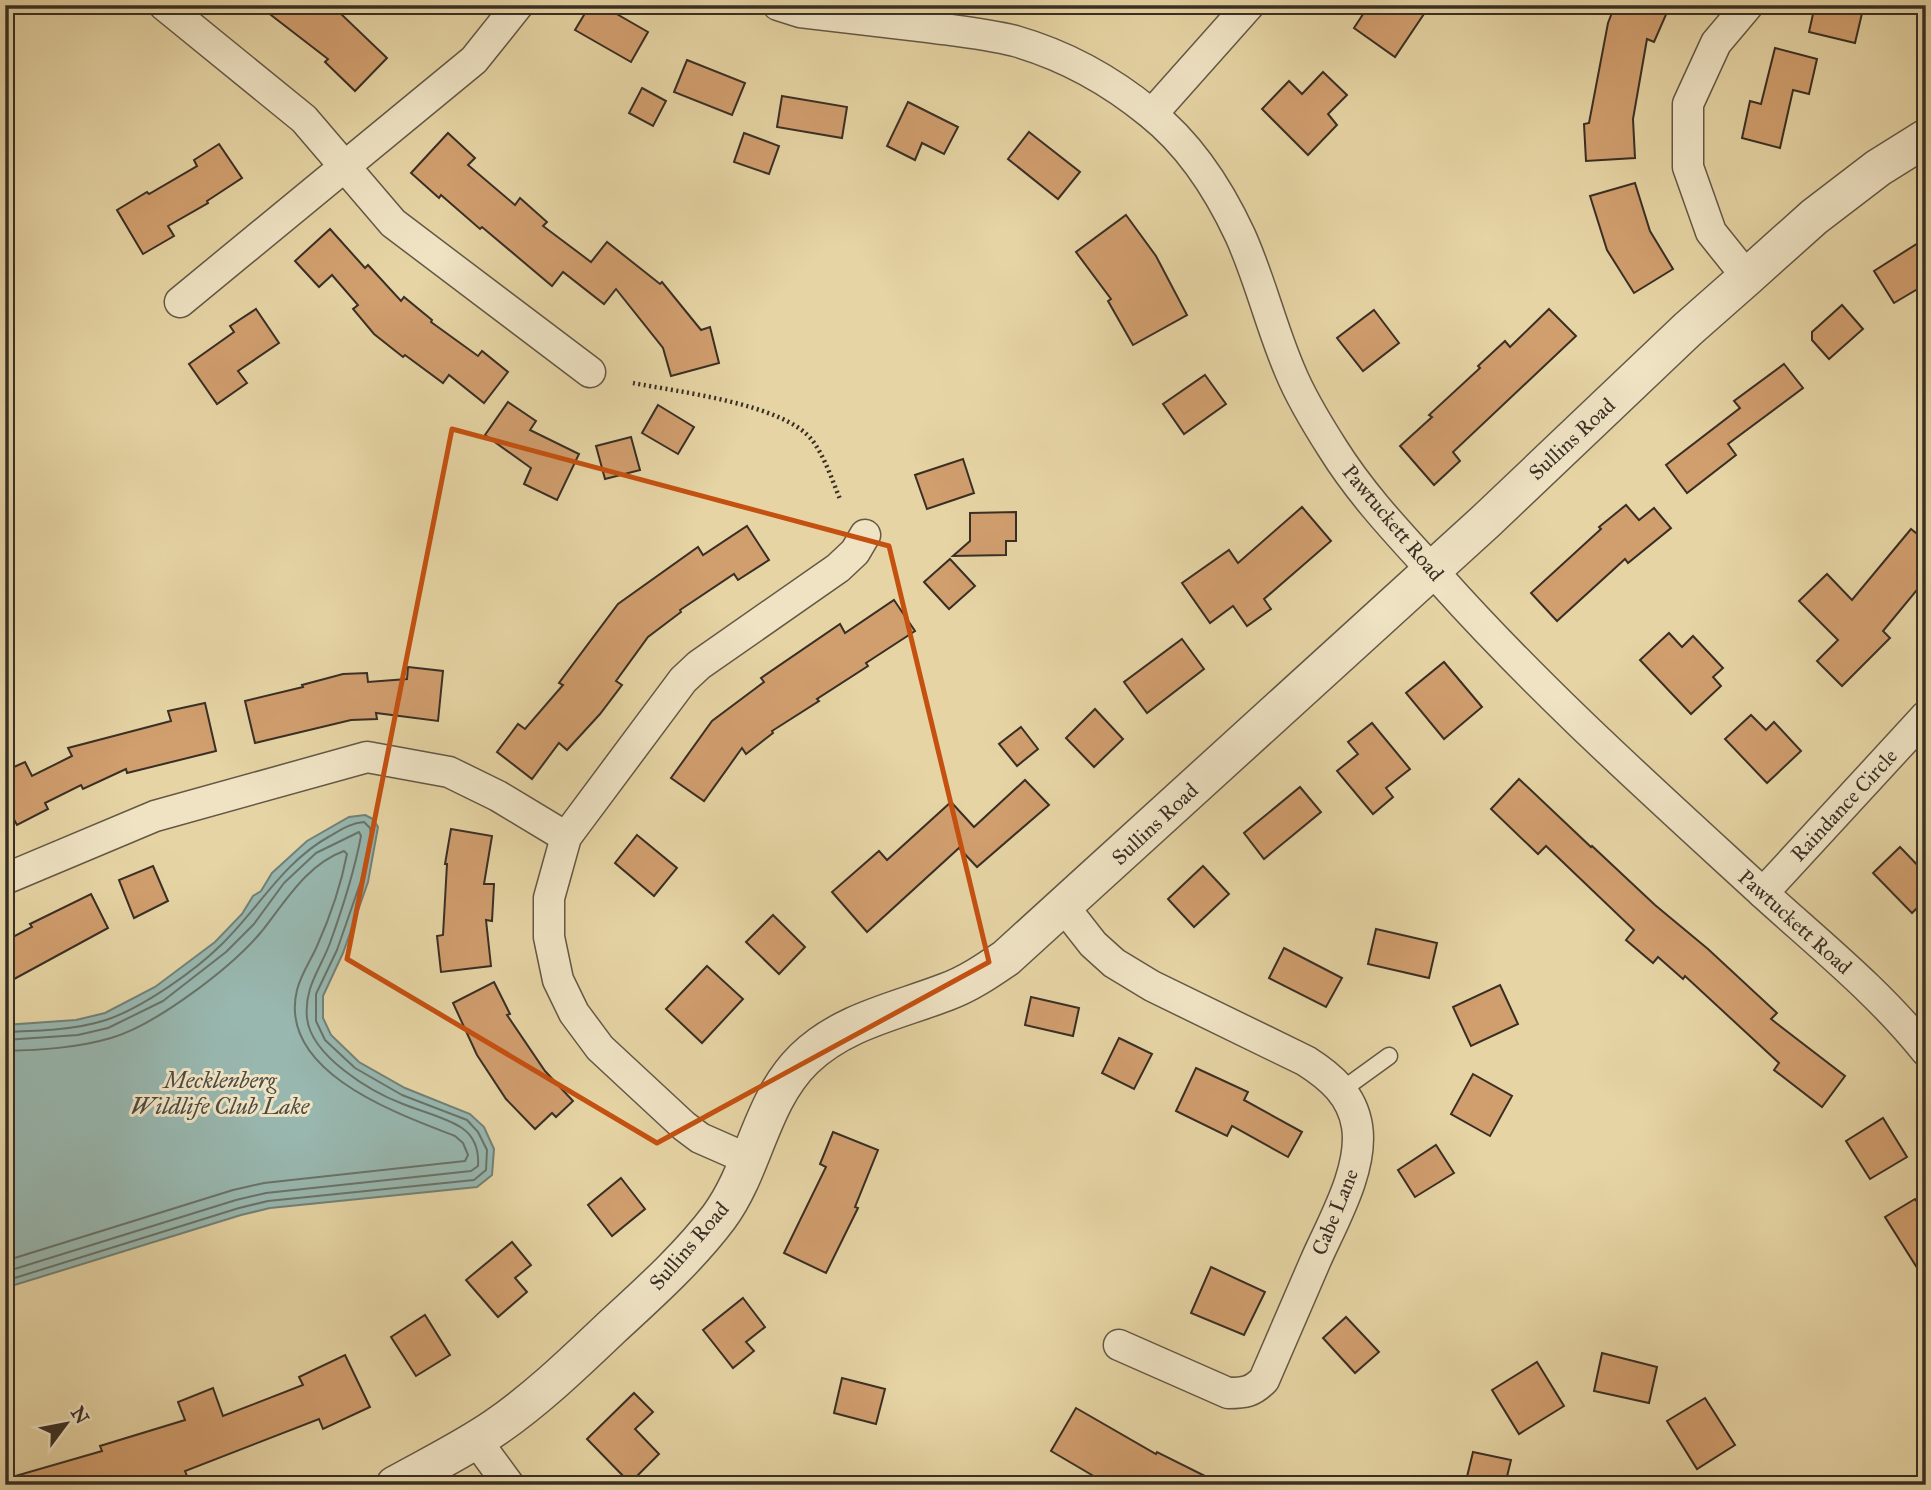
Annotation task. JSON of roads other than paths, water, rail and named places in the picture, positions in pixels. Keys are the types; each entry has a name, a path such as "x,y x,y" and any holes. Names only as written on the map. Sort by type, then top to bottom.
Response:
{"street":[{"path":"164,5 304,119 393,223 590,372"},
{"path":"180,302 474,60 518,5"},
{"name":"Pawtuckett Road","path":"778,5 800,12 975,33 1016,41 1084,69 1152,114 1197,162 1220,198 1241,236 1290,373 1334,452 1379,513 1551,697 1853,975 1913,1034 1926,1051"},
{"path":"1152,114 1249,5"},
{"path":"1747,277 1711,232 1688,167 1688,104 1716,43 1748,5"},
{"name":"Sullins Road","path":"395,1485 498,1426 557,1378 686,1255 719,1218 731,1199 750,1160 766,1116 784,1083 821,1043 870,1019 948,991 977,977 1006,958 1432,570 1747,277 1825,209 1878,168 1926,138"},
{"path":"750,1160 700,1138 600,1048 574,1013 558,981 550,937 549,898 566,837 683,680 699,665 838,568 855,552 865,535"},
{"name":"Raindance Circle","path":"1763,893 1926,716"},
{"path":"5,879 155,816 367,757 449,772 498,796 566,837"},
{"name":"Cabe Lane","path":"1064,907 1093,944 1114,963 1152,986 1306,1061 1327,1075 1350,1103 1358,1129 1355,1165 1343,1198 1264,1380 1255,1389 1247,1393 1228,1393 1119,1345"},
{"path":"476,1440 509,1485"}],"lane":[{"path":"1342,1090 1389,1056"}],"water":[{"name":"Mecklenberg Wildlife Club Lake","path":"365,815 373,819 378,827 368,882 343,953 323,996 323,1018 331,1035 359,1062 405,1088 470,1114 484,1127 494,1149 492,1175 477,1187 270,1208 5,1288 5,1025 76,1020 105,1013 155,987 215,942 242,914 253,896 261,891 272,873 307,841 349,817"}]}
